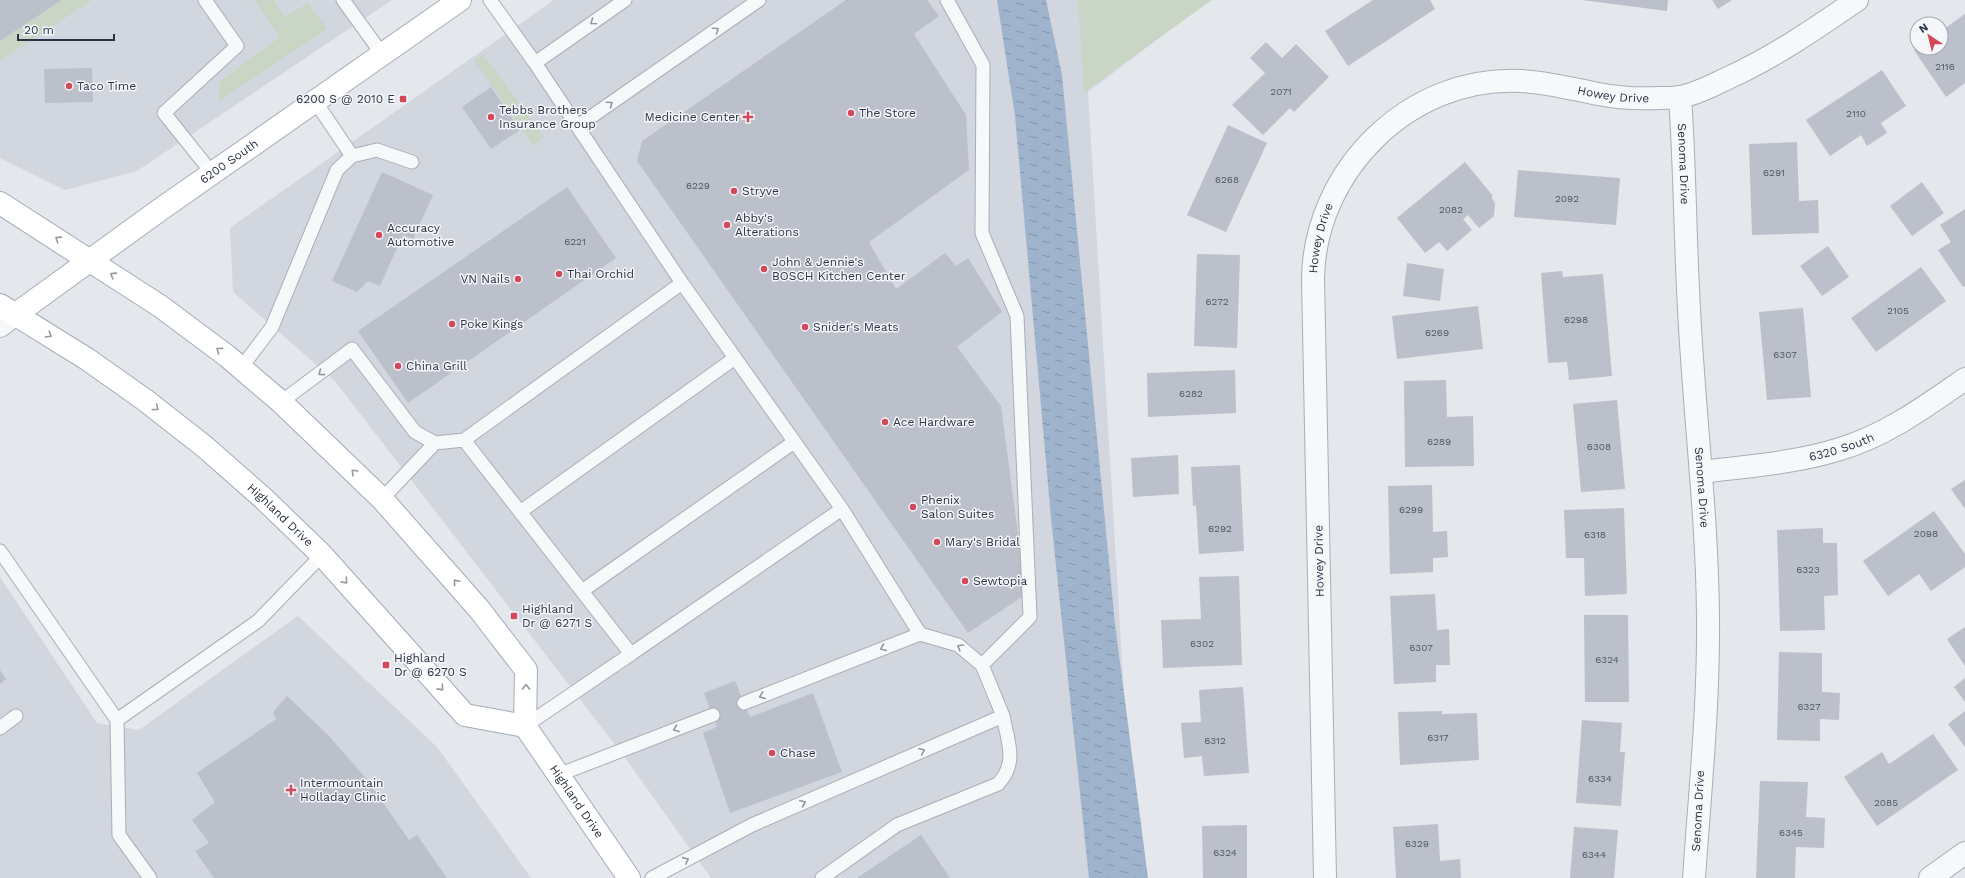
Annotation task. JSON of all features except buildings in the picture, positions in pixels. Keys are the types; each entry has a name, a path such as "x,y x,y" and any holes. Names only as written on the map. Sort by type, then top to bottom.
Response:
{"main road":[{"name":"6200 South","path":"5,315 90,260 460,0"},
{"path":"0,203 160,306 241,368 281,402 382,499 479,609 526,670 525,726"},
{"name":"Highland Drive","path":"5,315 87,359 169,419 264,499 322,555 465,715 525,726 629,878"}],"street":[{"name":"Howey Drive","path":"1325,878 1313,258 1317,238 1331,199 1353,161 1371,141 1392,123 1416,107 1440,95 1466,87 1492,82 1519,81 1545,84 1623,98 1680,97 1710,87 1779,53 1857,0"},
{"name":"Senoma Drive","path":"1680,97 1684,148 1689,310 1702,472 1708,614 1708,658 1694,878"},
{"name":"6320 South","path":"1702,472 1797,460 1842,449 1905,420 1965,379"},
{"path":"1930,878 1965,853"}],"lane":[{"path":"206,0 237,46 164,113 212,173"},
{"path":"342,0 382,54"},
{"path":"490,0 578,126 682,283 842,509 920,634"},
{"path":"535,63 625,0"},
{"path":"578,126 759,0"},
{"path":"947,0 983,65 982,233 1018,316 1030,617 982,665"},
{"path":"315,101 352,156"},
{"path":"241,368 272,327 337,170 352,156 377,150 412,162"},
{"path":"281,402 352,349 414,432 435,443 464,440 682,283"},
{"path":"520,512 735,358"},
{"path":"464,440 631,654"},
{"path":"582,591 794,442"},
{"path":"382,499 435,443"},
{"path":"525,726 842,509"},
{"path":"0,551 117,720 119,835 150,878"},
{"path":"117,720 258,621 322,555"},
{"path":"744,703 920,634 958,645 982,665 1003,716 1011,760 1006,776 998,784 897,824 822,878"},
{"path":"558,775 713,715"},
{"path":"0,728 16,716"},
{"path":"652,878 752,825 1003,716"}],"shaded area":[{"path":"0,0 392,0 137,171 65,190 0,158"},
{"path":"554,0 1209,0 1088,92 1135,878 711,878 626,759 335,381 233,292 230,228"},
{"path":"0,577 97,723 139,730 298,616 437,747 531,878 0,878"}],"green space":[{"path":"62,0 92,0 0,61 0,41"},
{"path":"255,0 274,0 285,17 308,3 327,29 219,101 220,81 280,37"},
{"path":"1078,0 1212,0 1084,92"},
{"path":"483,54 544,137 533,146 474,60"}],"water":[{"path":"997,0 1046,0 1062,75 1115,624 1148,878 1089,878 1051,518 1015,116"}],"place":[{"name":"Taco Time","path":"69,86"},
{"name":"6200 S @ 2010 E","path":"403,99"},
{"name":"The Store","path":"851,113"},
{"name":"Tebbs Brothers Insurance Group","path":"491,117"},
{"name":"Medicine Center","path":"748,117"},
{"name":"Stryve","path":"734,191"},
{"name":"Abby's Alterations","path":"727,225"},
{"name":"Accuracy Automotive","path":"379,235"},
{"name":"John & Jennie's BOSCH Kitchen Center","path":"764,269"},
{"name":"Thai Orchid","path":"559,274"},
{"name":"VN Nails","path":"518,279"},
{"name":"Poke Kings","path":"452,324"},
{"name":"Snider's Meats","path":"805,327"},
{"name":"China Grill","path":"398,366"},
{"name":"Ace Hardware","path":"885,422"},
{"name":"Phenix Salon Suites","path":"913,507"},
{"name":"Mary's Bridal","path":"937,542"},
{"name":"Sewtopia","path":"965,581"},
{"name":"Highland Dr @ 6271 S","path":"514,616"},
{"name":"Highland Dr @ 6270 S","path":"386,665"},
{"name":"Chase","path":"772,753"},
{"name":"Intermountain Holladay Clinic","path":"291,790"}]}
